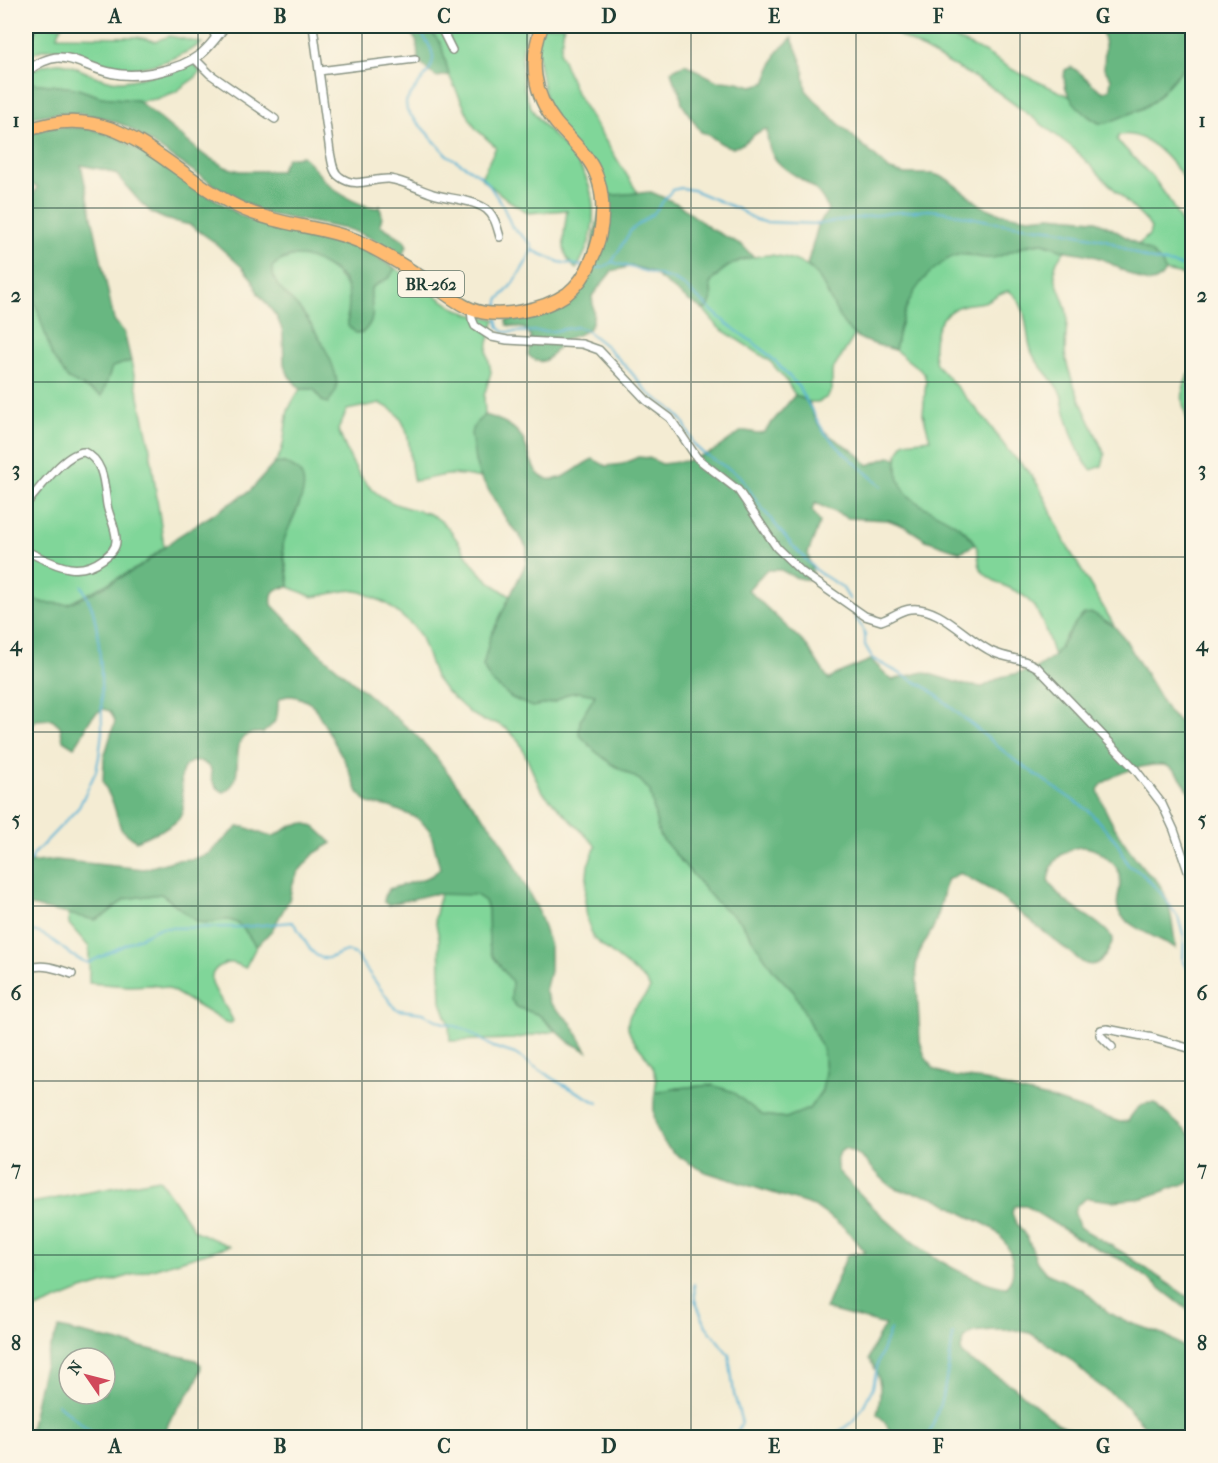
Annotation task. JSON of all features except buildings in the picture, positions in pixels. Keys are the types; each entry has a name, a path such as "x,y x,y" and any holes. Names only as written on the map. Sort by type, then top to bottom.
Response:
{"highway":[{"name":"BR-262","path":"26,131 68,121 88,122 111,129 145,146 233,204 256,215 354,238 400,263 471,309 512,313 542,306 567,294 578,284 591,261 601,228 602,195 590,162 555,123 537,90 534,60 542,26"}],"street":[{"path":"26,48 31,26"},
{"path":"212,26 216,38"},
{"path":"26,72 39,62 57,56 79,61 110,73 131,75 158,72 195,59 225,26"},
{"path":"313,26 330,152 335,172 339,177 354,183 381,179 396,180 433,194 478,205 495,219 500,237"},
{"path":"440,26 452,51"},
{"path":"195,59 210,74 275,119"},
{"path":"319,71 415,59"},
{"path":"471,309 475,326 492,337 507,340 582,344 599,350 647,401 670,418 691,452 738,490 777,548 802,572 865,616 881,621 908,609 924,609 950,623 988,650 1024,660 1038,668 1150,787 1169,818 1192,883"},
{"path":"26,504 64,462 72,455 84,452 94,458 102,474 116,543 109,555 90,568 82,569 67,568 26,551"},
{"path":"26,969 34,966 49,966 72,974"},
{"path":"1112,1047 1100,1035 1102,1030 1144,1036 1192,1049"}],"green space":[{"path":"26,26 62,26 57,36 137,37 155,41 170,36 202,43 181,55 157,64 133,68 109,67 58,49 37,52 26,58"},
{"path":"406,26 427,26 441,44 449,75 437,77 428,71 418,59 417,42"},
{"path":"427,26 527,26 522,69 528,101 537,117 582,170 592,198 592,227 589,241 576,269 570,263 564,249 567,210 528,213 481,178 496,147 476,129 470,119 449,75 441,44"},
{"path":"539,26 564,26 560,53 577,95 638,193 604,196 602,189 548,112 535,40"},
{"path":"882,26 928,26 1069,96 1089,117 1099,123 1141,109 1154,101 1192,58 1192,189 1179,171 1152,144 1130,135 1119,135 1117,140 1155,180 1192,242 1192,277 1165,271 1157,259 1138,245 1149,235 1151,228 1147,222 1073,148 988,85"},
{"path":"1101,26 1192,26 1192,58 1154,101 1107,123 1099,123 1079,108 1069,94 1064,79 1065,70 1071,67 1104,92 1110,89 1111,78 1104,69 1105,45"},
{"path":"792,38 803,66 806,90 826,112 890,170 905,174 934,174 947,179 982,206 999,213 1029,218 1050,216 1094,220 1152,253 1162,263 1165,271 1158,280 1147,282 1098,257 1041,243 1028,245 993,258 958,255 948,259 931,272 915,291 904,313 895,350 859,338 843,323 822,283 807,265 818,226 828,210 822,197 813,187 782,167 774,158 769,146 767,129 758,132 742,144 732,147 701,132 682,104 680,91 671,71 685,64 717,81 738,82 752,86 765,83 777,52"},
{"path":"193,61 200,72 196,77 175,92 156,99 141,101 101,97 75,88 32,83 26,85 26,73 53,63 71,65 99,77 120,81 153,75"},
{"path":"31,83 75,88 101,97 137,100 204,155 225,167 240,171 280,171 287,158 302,156 324,181 339,193 366,206 379,208 380,205 382,216 380,225 404,240 407,246 401,258 373,239 351,230 268,214 235,199 126,126 114,121 89,115 64,113 26,119 26,85"},
{"path":"52,127 89,128 119,138 240,215 251,220 347,243 395,268 390,277 371,288 371,321 362,333 356,333 348,326 349,302 346,285 336,273 311,258 297,256 284,258 272,267 275,281 307,319 331,361 337,383 336,391 328,403 322,401 314,389 300,389 289,376 284,364 283,332 277,317 258,293 252,279 242,267 213,241 190,225 165,219 152,213 116,174 81,165 114,320 124,332 131,361 112,367 102,396 68,379 52,356 26,274 26,205 38,187 26,182 26,133"},
{"path":"651,192 678,204 711,229 742,245 753,257 729,266 714,279 710,284 711,302 704,310 650,271 632,266 612,271 592,296 593,317 589,328 564,341 544,361 534,360 528,355 531,337 526,329 507,325 506,320 541,312 583,281 604,196"},
{"path":"1043,243 1065,251 1058,259 1055,274 1067,314 1066,360 1078,396 1105,455 1102,466 1092,470 1083,460 1069,426 1061,394 1032,353 1023,311 1016,297 1009,291 984,302 964,305 946,315 937,330 934,356 936,364 985,419 1040,488 1067,546 1115,627 1105,620 1067,634 1054,656 1035,608 1020,593 989,578 984,573 977,548 965,532 920,506 907,495 899,480 897,467 899,452 905,442 930,439 923,414 926,381 924,373 895,350 902,321 913,293 932,269 958,255 989,258 1029,245"},
{"path":"300,255 325,265 340,277 348,293 350,306 347,317 362,333 372,316 371,288 390,277 395,268 453,307 469,314 495,319 487,352 491,372 484,396 485,415 477,422 475,461 481,478 451,474 414,481 408,437 402,420 396,413 380,403 347,410 338,430 349,456 369,487 390,502 424,512 438,519 448,527 482,574 510,596 490,638 483,666 487,675 517,700 555,702 567,694 579,692 595,695 580,721 580,734 595,751 640,780 650,791 659,835 715,901 741,922 774,971 794,992 823,1050 825,1072 822,1090 809,1109 786,1118 762,1115 712,1085 655,1093 654,1070 632,1037 628,1023 632,1011 650,988 645,980 594,939 587,920 585,900 588,865 596,846 541,790 519,741 507,729 470,713 445,690 435,677 420,635 412,625 387,604 362,592 349,590 313,597 289,587 283,545 296,470 284,463 274,464 283,446 288,411 300,389 314,389 322,401 336,390 329,359 320,340 303,313 279,287 273,275 272,267 285,259"},
{"path":"771,255 802,263 813,271 829,291 850,331 855,335 832,371 832,390 826,398 818,402 809,402 795,395 769,360 719,328 704,310 709,307 712,295 710,284 722,271 745,259"},
{"path":"26,274 36,304 112,367 131,361 149,443 164,547 139,567 68,604 44,603 26,597"},
{"path":"1192,369 1192,432 1184,407 1183,392 1184,384"},
{"path":"795,395 809,402 819,426 860,456 868,465 889,457 897,458 898,477 904,490 914,501 954,523 975,545 960,552 926,540 906,527 888,520 848,518 815,503 812,510 820,522 808,553 813,575 808,580 794,577 781,570 766,570 748,590 807,646 829,680 837,674 871,660 892,680 923,672 965,685 983,687 1001,677 1033,670 1054,656 1076,622 1084,614 1093,613 1115,627 1125,639 1169,713 1180,722 1192,725 1192,796 1177,773 1162,765 1142,767 1119,774 1102,784 1098,790 1111,822 1124,842 1163,890 1171,914 1176,948 1139,929 1121,915 1117,906 1121,880 1118,871 1104,855 1093,849 1082,847 1070,850 1058,858 1051,868 1048,880 1063,899 1097,923 1113,938 1106,954 1098,962 1088,964 1082,962 991,890 960,873 948,879 939,912 919,953 916,966 920,1041 925,1057 934,1069 949,1076 985,1080 1052,1099 1120,1122 1128,1121 1141,1106 1154,1103 1192,1136 1192,1181 1144,1198 1112,1201 1087,1198 1077,1205 1074,1211 1079,1227 1122,1252 1192,1300 1192,1313 1126,1262 1084,1242 1026,1206 1014,1206 1012,1213 1028,1239 1037,1262 1046,1273 1082,1289 1109,1313 1165,1335 1185,1348 1191,1371 1192,1437 1155,1437 1120,1400 1095,1382 1065,1355 1030,1333 1015,1330 992,1330 973,1332 965,1338 961,1348 962,1354 1013,1386 1057,1423 1077,1432 1110,1437 893,1437 885,1422 877,1414 880,1399 879,1378 869,1359 874,1344 885,1325 825,1309 847,1255 865,1252 845,1228 814,1206 706,1172 672,1151 664,1143 659,1133 655,1122 655,1093 678,1088 712,1085 731,1091 762,1115 786,1118 809,1109 822,1091 825,1072 823,1050 794,992 774,971 741,922 715,901 659,835 650,791 640,780 595,751 579,734 580,721 595,695 579,692 567,694 555,702 532,707 512,698 491,681 483,666 490,638 526,563 527,548 509,524 480,476 475,461 471,433 477,422 485,415 500,420 521,436 537,472 548,479 556,479 593,459 606,466 623,464 638,457 649,458 662,464 686,461 712,452 742,431 764,432","holes":["844,1149 852,1152 895,1188 935,1198 993,1229 1004,1241 1013,1264 1011,1280 1007,1287 997,1286 959,1271 940,1261 903,1234 838,1171 839,1153"]},
{"path":"284,463 297,470 304,486 299,506 283,545 289,587 274,591 272,605 318,652 415,734 498,835 539,912 550,946 550,971 545,991 550,1003 571,1023 587,1051 569,1042 539,1015 517,1007 511,1000 512,982 492,955 489,945 488,909 485,901 476,895 432,894 388,905 384,902 389,889 433,875 440,868 430,830 417,818 390,807 368,803 358,792 347,765 314,706 306,701 292,696 283,697 278,700 277,715 272,725 263,733 250,734 242,739 239,746 236,776 232,785 224,792 215,785 211,769 204,763 194,761 185,766 181,780 183,811 180,817 166,828 136,841 121,829 113,803 103,782 104,758 115,721 110,711 103,709 92,717 74,747 63,740 60,726 52,719 36,720 26,732 26,597 44,603 68,604 84,597 140,567 177,537 250,491 274,464"},
{"path":"305,823 316,828 332,843 315,853 298,872 289,900 272,930 256,947 241,926 231,920 199,922 161,894 125,899 95,920 26,905 27,863 56,860 144,869 208,854 238,827 274,836 293,825"},
{"path":"161,894 199,922 234,921 244,930 256,947 245,968 228,963 215,970 212,976 212,983 233,1021 231,1023 225,1022 168,988 153,985 89,983 89,947 69,924 68,913 95,920 125,899"},
{"path":"440,894 476,895 485,901 488,909 489,945 492,955 531,1011 539,1015 555,1031 513,1039 450,1041 449,1023 441,1002 439,938 435,919"},
{"path":"159,1179 195,1231 229,1246 82,1290 26,1313 26,1281 38,1275 26,1226 26,1204"},
{"path":"59,1328 196,1360 201,1365 195,1385 171,1418 165,1437 29,1437 48,1354"}],"waterway":[{"path":"415,26 426,39 433,59 427,74 406,102 407,111 447,155 487,182 503,206 512,227 531,244 532,250 559,262 582,266"},
{"path":"593,268 604,267 612,262 631,230 654,213 672,190 681,188 693,190 738,209 756,220 765,222 819,224 890,213 929,210 1106,240 1148,259 1192,268"},
{"path":"498,306 498,300 518,276 532,250"},
{"path":"612,262 672,279 683,285 726,323 762,349 798,386 824,432 881,486"},
{"path":"497,319 499,328 504,332 553,331 577,327 586,330 606,346 648,393 669,407 683,421 694,445 704,454 739,475 792,545 818,572 842,587 850,600"},
{"path":"26,867 34,854 79,807 96,771 99,757 102,731 98,635 93,610 82,586"},
{"path":"855,617 862,627 865,645 873,659 929,689 1013,759 1089,811 1117,842 1128,865 1141,873 1161,893 1178,917 1184,937 1183,960 1192,976"},
{"path":"26,930 45,935 72,955 88,963 159,928 242,927 292,922 311,950 321,958 328,958 347,951 355,954 394,1007 399,1010 423,1013 441,1022 465,1029 493,1047 515,1054 560,1083 598,1103"},
{"path":"694,1284 695,1300 706,1326 729,1355 734,1394 742,1423 733,1438"},
{"path":"830,1438 852,1422 862,1409 873,1387 878,1362 890,1330"},
{"path":"927,1438 944,1387 953,1334"},
{"path":"59,1406 99,1438"}]}
